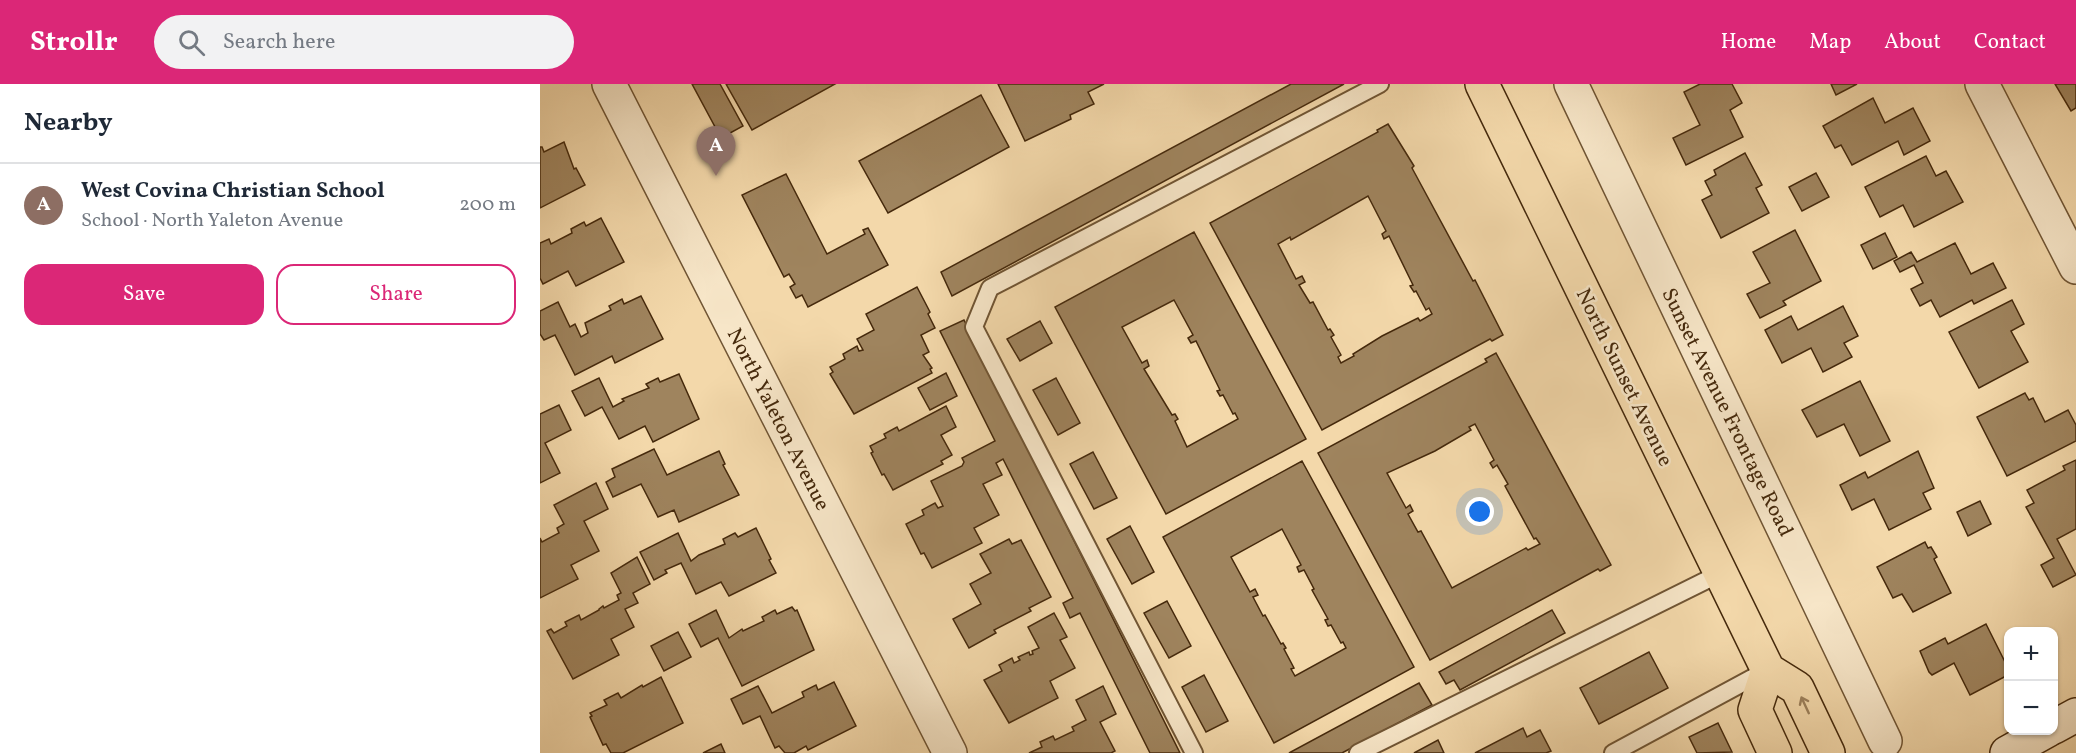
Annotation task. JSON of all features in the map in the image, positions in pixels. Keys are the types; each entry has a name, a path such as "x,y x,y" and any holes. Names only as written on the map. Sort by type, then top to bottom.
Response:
{"main road":[{"name":"North Sunset Avenue","path":"1482,84 1768,670"},
{"path":"1775,753 1755,710 1768,670 1797,688 1828,753"}],"street":[{"name":"North Yaleton Avenue","path":"609,84 950,753"},
{"name":"Sunset Avenue Frontage Road","path":"1570,84 1885,741"},
{"path":"1982,84 2076,267"},
{"path":"2058,725 2076,715"},
{"path":"2007,753 2039,735"}],"lane":[{"path":"1194,753 974,327 990,288 1380,84"},
{"path":"1358,753 1721,573"},
{"path":"1613,753 1768,670"}],"building":[{"path":"692,84 720,84 743,126 721,138"},
{"path":"726,84 835,84 752,130"},
{"path":"998,84 1104,84 1088,92 1094,104 1070,115 1071,119 1025,141"},
{"path":"1291,84 1344,84 952,296 941,272"},
{"path":"1700,84 1732,84 1742,103 1730,110 1743,137 1686,165 1673,138 1700,125 1684,92"},
{"path":"1831,84 1857,84 1836,95"},
{"path":"2055,84 2076,84 2076,108 2071,111"},
{"path":"981,95 1009,147 888,213 859,161"},
{"path":"1873,98 1885,123 1913,108 1930,141 1904,155 1898,141 1852,165 1841,145 1835,148 1823,126"},
{"path":"1388,124 1414,166 1412,168 1503,335 1492,341 1490,339 1322,430 1210,223 1378,132 1377,130","holes":["1368,196 1386,231 1382,234 1384,239 1389,236 1413,285 1410,286 1414,292 1416,291 1426,310 1429,308 1432,314 1420,321 1418,318 1382,336 1341,363 1338,357 1341,355 1331,337 1334,335 1330,329 1328,330 1313,302 1310,303 1299,285 1305,282 1302,276 1296,279 1278,244 1290,237 1291,240"]},
{"path":"564,142 574,169 576,168 585,185 540,208 540,147 544,152"},
{"path":"1745,153 1762,185 1756,188 1769,213 1721,238 1702,200 1712,195 1705,181 1716,175 1714,170"},
{"path":"1926,156 1936,176 1946,171 1963,202 1914,227 1903,205 1880,217 1865,187"},
{"path":"1816,173 1829,197 1802,211 1789,187"},
{"path":"786,174 827,254 865,234 863,230 868,228 888,265 808,307 802,295 796,298 790,287 795,284 789,274 784,277 742,195"},
{"path":"601,218 624,262 576,286 568,271 543,284 540,278 540,243 549,239 551,244 572,233 571,229 584,222 586,226"},
{"path":"1795,230 1821,281 1783,301 1786,305 1760,318 1747,294 1770,283 1753,252"},
{"path":"1194,232 1306,439 1166,514 1055,307","holes":["1174,300 1193,335 1188,338 1191,343 1196,341 1220,390 1217,391 1220,396 1223,395 1238,419 1187,447 1175,421 1178,419 1175,414 1172,415 1144,369 1149,366 1147,360 1142,363 1122,327"]},
{"path":"1885,233 1897,257 1873,269 1861,245"},
{"path":"1955,243 1971,274 1993,263 2006,288 1974,304 1972,300 1940,317 1931,300 1920,306 1911,289 1923,283 1914,265 1900,272 1894,261 1911,252 1917,262"},
{"path":"917,287 930,312 928,314 935,328 921,335 929,352 923,355 932,368 930,369 932,373 854,414 830,374 833,372 830,367 845,359 843,354 857,346 859,351 863,350 857,339 874,330 866,314"},
{"path":"641,296 663,339 615,363 612,356 575,375 555,335 544,340 540,334 540,311 558,302 570,327 575,324 581,337 588,333 585,323 611,310 609,306 622,299 624,304"},
{"path":"2012,300 2024,324 2011,331 2028,362 1979,388 1949,332"},
{"path":"1843,306 1858,336 1844,343 1852,357 1823,372 1811,348 1782,363 1765,330 1791,316 1798,330"},
{"path":"964,320 1180,753 1150,753 1080,613 1070,618 1063,603 1073,598 1003,459 996,463 1002,475 983,484 999,515 974,528 982,543 932,568 924,553 921,554 906,524 924,515 922,510 935,503 938,508 943,506 931,481 962,466 964,462 962,458 995,441 940,331"},
{"path":"1040,321 1052,343 1020,361 1007,339"},
{"path":"1496,353 1611,565 1600,571 1598,569 1430,660 1318,453 1487,362 1485,359","holes":["1475,424 1494,460 1490,463 1493,468 1497,465 1508,484 1505,486 1534,539 1536,538 1540,544 1528,550 1526,548 1452,588 1421,531 1418,532 1408,514 1413,511 1410,505 1406,508 1387,473 1435,451 1471,430 1469,427"]},
{"path":"946,373 957,396 930,410 918,388"},
{"path":"679,374 699,419 653,442 645,426 619,439 602,407 585,416 572,391 599,378 613,407 624,401 622,399 649,388 646,384 658,378 660,382"},
{"path":"1056,378 1080,423 1058,435 1033,390"},
{"path":"1860,381 1890,441 1860,456 1844,424 1817,437 1802,410"},
{"path":"2025,393 2029,400 2033,398 2045,422 2068,410 2076,425 2076,441 2007,476 1977,417"},
{"path":"559,405 571,430 545,443 560,473 540,483 540,414"},
{"path":"946,406 956,427 941,435 952,455 941,461 943,464 893,490 884,474 882,475 870,446 886,438 884,434 897,427 899,431"},
{"path":"654,449 667,475 719,451 725,464 723,465 739,495 679,522 674,510 658,517 641,484 613,497 606,482 615,477 612,469"},
{"path":"1918,451 1934,488 1923,493 1931,509 1889,530 1874,499 1852,510 1840,485 1865,472 1868,478"},
{"path":"1093,452 1117,498 1094,509 1070,464"},
{"path":"2076,460 2076,529 2057,539 2076,575 2053,587 2041,565 2054,558 2026,507 2034,503 2027,490 2065,470 2063,466"},
{"path":"1302,461 1414,667 1274,743 1163,537","holes":["1282,529 1301,565 1297,567 1299,572 1304,570 1328,619 1325,620 1328,626 1331,625 1346,648 1295,676 1291,669 1294,668 1284,649 1286,648 1283,643 1281,644 1253,597 1258,595 1255,589 1250,592 1231,557"]},
{"path":"596,483 608,509 584,521 599,551 571,565 578,579 540,598 540,538 542,542 559,533 557,528 564,524 554,505"},
{"path":"1980,501 1991,524 1968,536 1957,512"},
{"path":"1130,526 1154,572 1132,584 1107,539"},
{"path":"756,528 776,573 729,596 721,582 696,594 681,563 665,570 667,573 654,580 640,552 678,533 691,561 725,544 723,539 735,533 738,537"},
{"path":"1009,539 1012,544 1021,540 1051,597 1029,608 1031,611 994,630 996,633 969,648 953,619 981,604 970,584 991,573 980,554"},
{"path":"1925,542 1937,557 1934,559 1951,593 1913,612 1902,594 1893,598 1877,567"},
{"path":"637,557 650,584 633,593 638,603 625,609 634,627 611,639 619,655 573,679 547,631 551,629 554,633 567,626 565,622 579,615 581,620 603,606 604,608 619,600 617,595 621,593 611,573"},
{"path":"1167,601 1191,646 1169,658 1144,613"},
{"path":"792,607 795,611 797,610 814,650 742,686 718,638 701,647 689,624 716,610 729,638 742,629 743,631 764,621 762,617 775,610 777,614"},
{"path":"1552,610 1565,633 1460,690 1454,680 1446,684 1439,672"},
{"path":"1054,613 1067,637 1060,640 1075,668 1050,681 1058,698 1009,723 984,680 1002,671 999,665 1012,658 1014,663 1020,660 1018,657 1029,652 1030,655 1033,654 1032,651 1039,648 1028,627"},
{"path":"1986,624 2004,660 2004,677 1970,695 1954,663 1932,675 1920,651 1945,638 1948,644"},
{"path":"678,632 691,657 664,671 651,646"},
{"path":"1649,652 1668,688 1599,724 1580,688"},
{"path":"1204,675 1228,721 1206,732 1182,687"},
{"path":"661,677 683,723 623,753 611,753 606,744 603,745 590,713 607,705 604,700 618,693 621,698"},
{"path":"834,682 856,726 808,750 806,746 794,753 785,753 779,746 775,748 760,716 743,724 731,699 758,686 772,713 804,697 802,692 816,685 818,690"},
{"path":"1419,683 1432,705 1342,753 1289,753"},
{"path":"1103,686 1116,714 1100,722 1115,751 1111,753 1029,753 1042,747 1040,742 1053,736 1055,740 1074,731 1072,727 1086,720 1076,700"},
{"path":"1718,723 1732,752 1697,753 1689,737"},
{"path":"1523,728 1527,737 1540,730 1551,751 1546,753 1475,753"},
{"path":"1438,740 1444,753 1414,753"},
{"path":"721,744 725,753 703,753"}],"place":[{"name":"West Covina Christian School","path":"716,176"}]}
